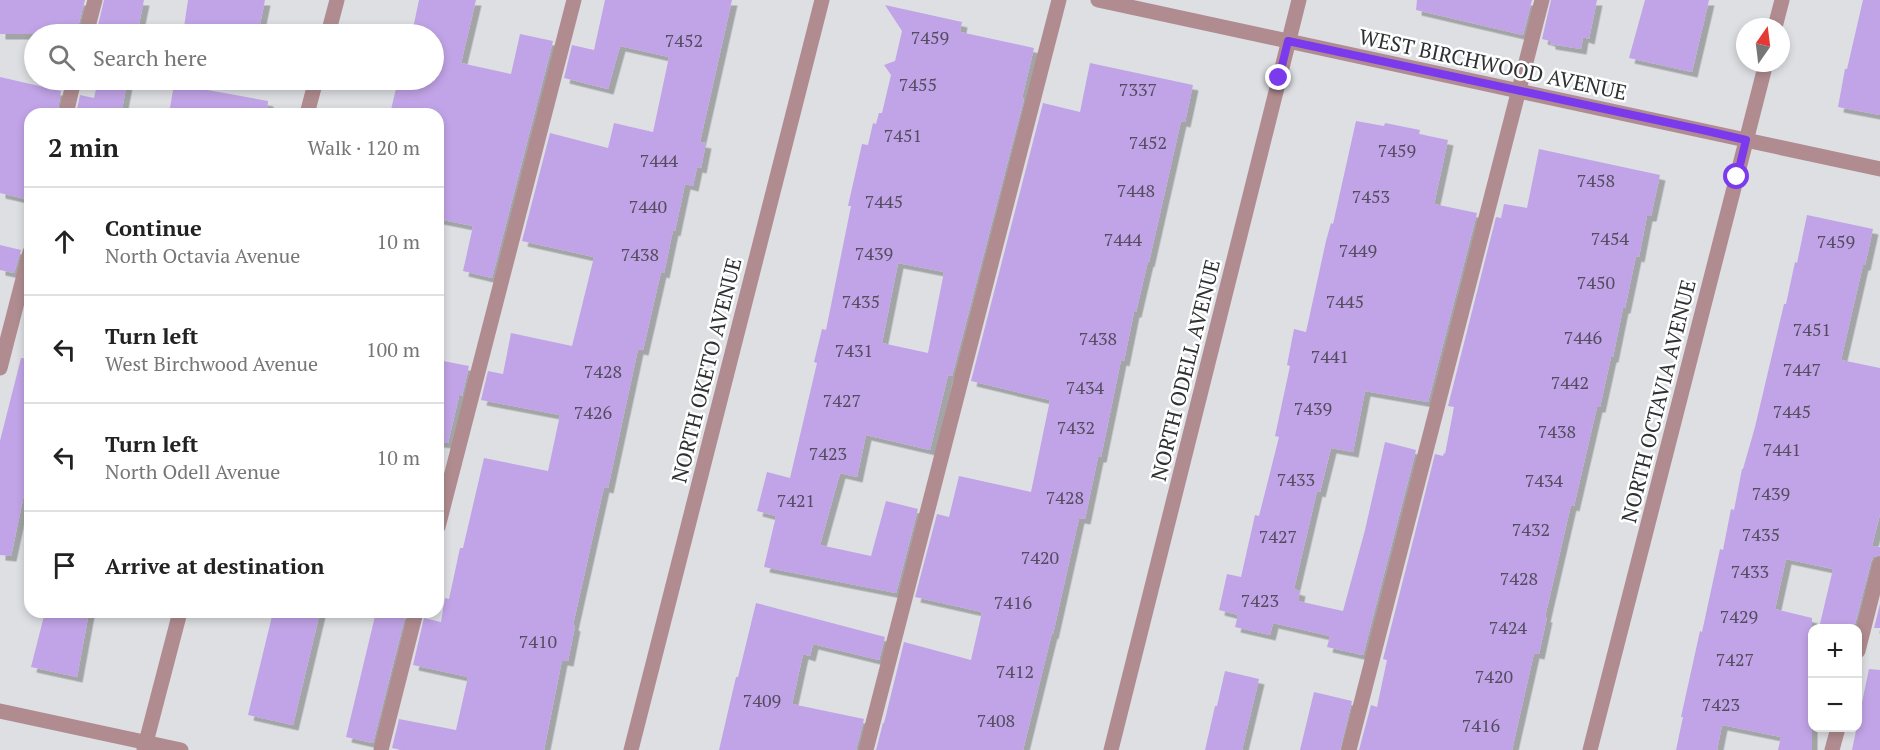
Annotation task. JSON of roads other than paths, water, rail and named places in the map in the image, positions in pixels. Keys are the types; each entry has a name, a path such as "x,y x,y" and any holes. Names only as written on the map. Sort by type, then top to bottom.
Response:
{"street":[{"path":"89,24 95,0"},
{"path":"331,24 337,0"},
{"path":"444,504 574,0"},
{"name":"NORTH OKETO AVENUE","path":"631,750 822,0"},
{"path":"866,750 1059,0"},
{"name":"WEST BIRCHWOOD AVENUE","path":"1098,0 1880,169"},
{"name":"NORTH ODELL AVENUE","path":"1111,750 1299,0"},
{"path":"1349,750 1542,0"},
{"path":"1777,18 1782,0"},
{"name":"NORTH OCTAVIA AVENUE","path":"1590,750 1764,72"},
{"path":"67,108 72,90"},
{"path":"309,108 313,90"},
{"path":"0,368 24,275"},
{"path":"1862,632 1880,564"},
{"path":"145,746 178,618"},
{"path":"381,750 414,618"},
{"path":"0,711 145,746 181,750"},
{"path":"1832,750 1837,732"}]}
